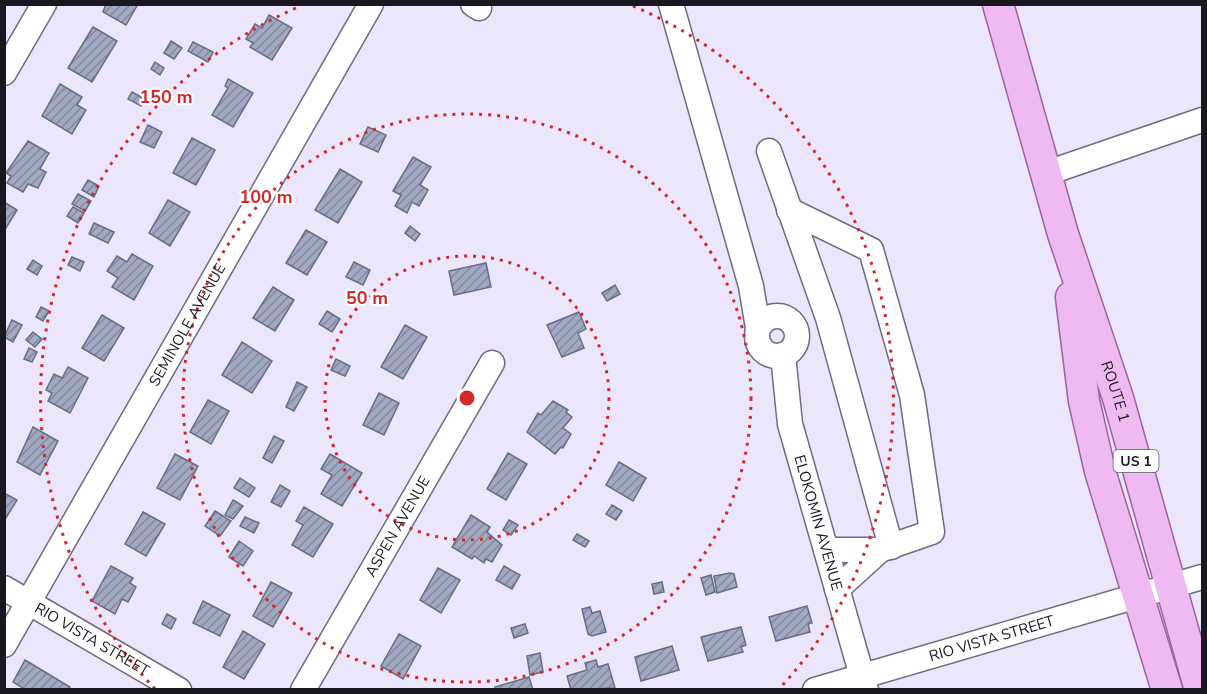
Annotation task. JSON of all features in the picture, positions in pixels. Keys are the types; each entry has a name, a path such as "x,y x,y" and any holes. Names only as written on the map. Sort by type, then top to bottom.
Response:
{"main road":[{"name":"ROUTE 1","path":"998,4 1063,234 1118,398 1200,690"},
{"name":"ROUTE 1","path":"1063,234 1084,401 1104,485 1167,690"}],"street":[{"path":"4,73 44,4"},
{"name":"SEMINOLE AVENUE","path":"4,645 370,4"},
{"path":"671,4 751,286 781,332 817,333 823,319"},
{"path":"1047,173 1203,120"},
{"path":"769,151 823,319 886,549"},
{"path":"789,210 871,250 912,395 932,532 886,549 837,589"},
{"name":"ELOKOMIN AVENUE","path":"781,332 790,424 864,683"},
{"name":"ASPEN AVENUE","path":"303,690 492,363"},
{"path":"826,550 886,549"},
{"name":"RIO VISTA STREET","path":"815,690 864,683 1138,595 1203,577"},
{"name":"RIO VISTA STREET","path":"4,588 179,690"}],"building":[{"path":"106,4 138,4 126,25 103,12"},
{"path":"269,15 292,28 272,60 250,47 253,43 246,39 255,24 262,28"},
{"path":"93,27 117,41 92,82 68,68"},
{"path":"171,41 182,48 174,59 164,53"},
{"path":"193,42 213,52 208,62 188,51"},
{"path":"155,62 164,68 160,75 151,69"},
{"path":"228,79 253,93 233,127 212,115 228,88 225,86"},
{"path":"60,84 82,97 77,105 86,110 72,134 42,116"},
{"path":"132,92 145,99 141,106 128,99"},
{"path":"148,125 162,132 154,148 140,142"},
{"path":"368,127 386,135 378,152 360,144"},
{"path":"192,138 215,150 196,185 173,173"},
{"path":"28,141 49,153 40,169 46,172 38,188 28,184 23,192 7,183 11,176 6,173"},
{"path":"413,157 431,167 420,185 428,190 419,206 412,202 407,213 395,206 401,195 393,191"},
{"path":"340,169 362,182 338,223 315,210"},
{"path":"88,180 99,186 94,197 82,190"},
{"path":"78,194 91,201 85,211 72,204"},
{"path":"168,200 190,212 170,246 149,233"},
{"path":"4,202 17,210 4,231"},
{"path":"73,207 84,213 78,223 67,216"},
{"path":"94,223 114,232 108,243 89,234"},
{"path":"410,226 420,234 415,241 405,233"},
{"path":"306,230 327,242 307,275 286,263"},
{"path":"132,254 153,266 134,300 112,287 118,278 107,271 117,256 127,262"},
{"path":"72,257 84,262 80,271 68,265"},
{"path":"33,260 42,266 37,275 27,269"},
{"path":"354,262 370,270 363,285 346,277"},
{"path":"486,263 491,287 454,295 449,271"},
{"path":"615,285 620,294 607,301 602,293"},
{"path":"273,287 294,300 275,331 253,318"},
{"path":"41,307 49,311 43,321 36,317"},
{"path":"327,311 340,319 332,332 319,324"},
{"path":"579,312 586,329 578,333 584,348 562,357 547,325"},
{"path":"102,315 124,328 104,361 82,348"},
{"path":"12,320 22,325 13,342 4,337"},
{"path":"405,325 427,337 403,379 381,367"},
{"path":"33,332 42,339 35,347 26,340"},
{"path":"242,342 272,361 252,393 222,375"},
{"path":"29,348 37,352 32,362 24,359"},
{"path":"336,359 350,366 345,376 331,370"},
{"path":"68,367 88,378 70,413 48,401 52,393 46,390 54,374 62,378"},
{"path":"297,382 307,387 294,411 286,407"},
{"path":"379,393 399,403 384,435 363,425"},
{"path":"208,400 229,411 211,444 190,432"},
{"path":"553,401 568,410 566,412 572,417 563,428 571,434 563,448 561,447 555,454 527,432 538,413 541,415"},
{"path":"33,427 58,441 40,475 17,462"},
{"path":"274,436 284,441 272,463 263,458"},
{"path":"508,453 527,464 506,500 487,489"},
{"path":"175,454 198,466 180,500 157,488"},
{"path":"330,454 362,473 342,506 321,494 332,475 321,469"},
{"path":"619,462 646,478 633,501 606,485"},
{"path":"240,478 255,488 249,497 234,488"},
{"path":"280,485 290,491 281,507 271,502"},
{"path":"4,493 17,500 4,521"},
{"path":"233,500 243,506 233,519 225,515"},
{"path":"612,505 622,511 616,520 606,514"},
{"path":"304,507 333,524 313,557 292,545 303,525 296,521"},
{"path":"215,511 231,521 220,536 205,526"},
{"path":"143,512 165,524 146,556 125,544"},
{"path":"471,515 490,527 487,532 502,545 492,562 486,559 484,563 474,556 472,559 452,547"},
{"path":"245,517 259,523 254,533 240,526"},
{"path":"509,520 518,525 511,535 503,530"},
{"path":"577,534 589,541 585,547 573,540"},
{"path":"239,541 253,551 243,566 229,557"},
{"path":"111,566 133,578 130,583 136,587 128,602 122,599 115,614 92,601"},
{"path":"504,566 520,575 512,589 496,580"},
{"path":"438,568 460,580 441,613 420,600"},
{"path":"734,574 737,587 717,593 714,576"},
{"path":"711,575 715,592 706,595 701,578"},
{"path":"271,582 292,593 273,627 253,616"},
{"path":"662,582 664,592 654,594 652,584"},
{"path":"203,601 230,615 220,636 193,623"},
{"path":"807,606 812,623 808,624 810,632 776,641 769,617"},
{"path":"590,607 592,613 600,611 606,632 592,636 588,634 582,609"},
{"path":"167,614 176,619 171,629 162,624"},
{"path":"525,624 528,633 514,638 511,628"},
{"path":"741,627 746,645 741,647 743,652 708,661 701,637"},
{"path":"243,631 265,644 244,679 223,667"},
{"path":"399,634 421,646 403,679 381,666"},
{"path":"672,646 679,670 641,681 635,657"},
{"path":"540,653 543,672 530,675 527,656"},
{"path":"25,660 70,687 68,690 26,690 13,682"},
{"path":"596,660 598,667 608,664 615,688 571,690 567,676 587,670 585,663"},
{"path":"529,677 533,690 496,690 495,687"}]}
